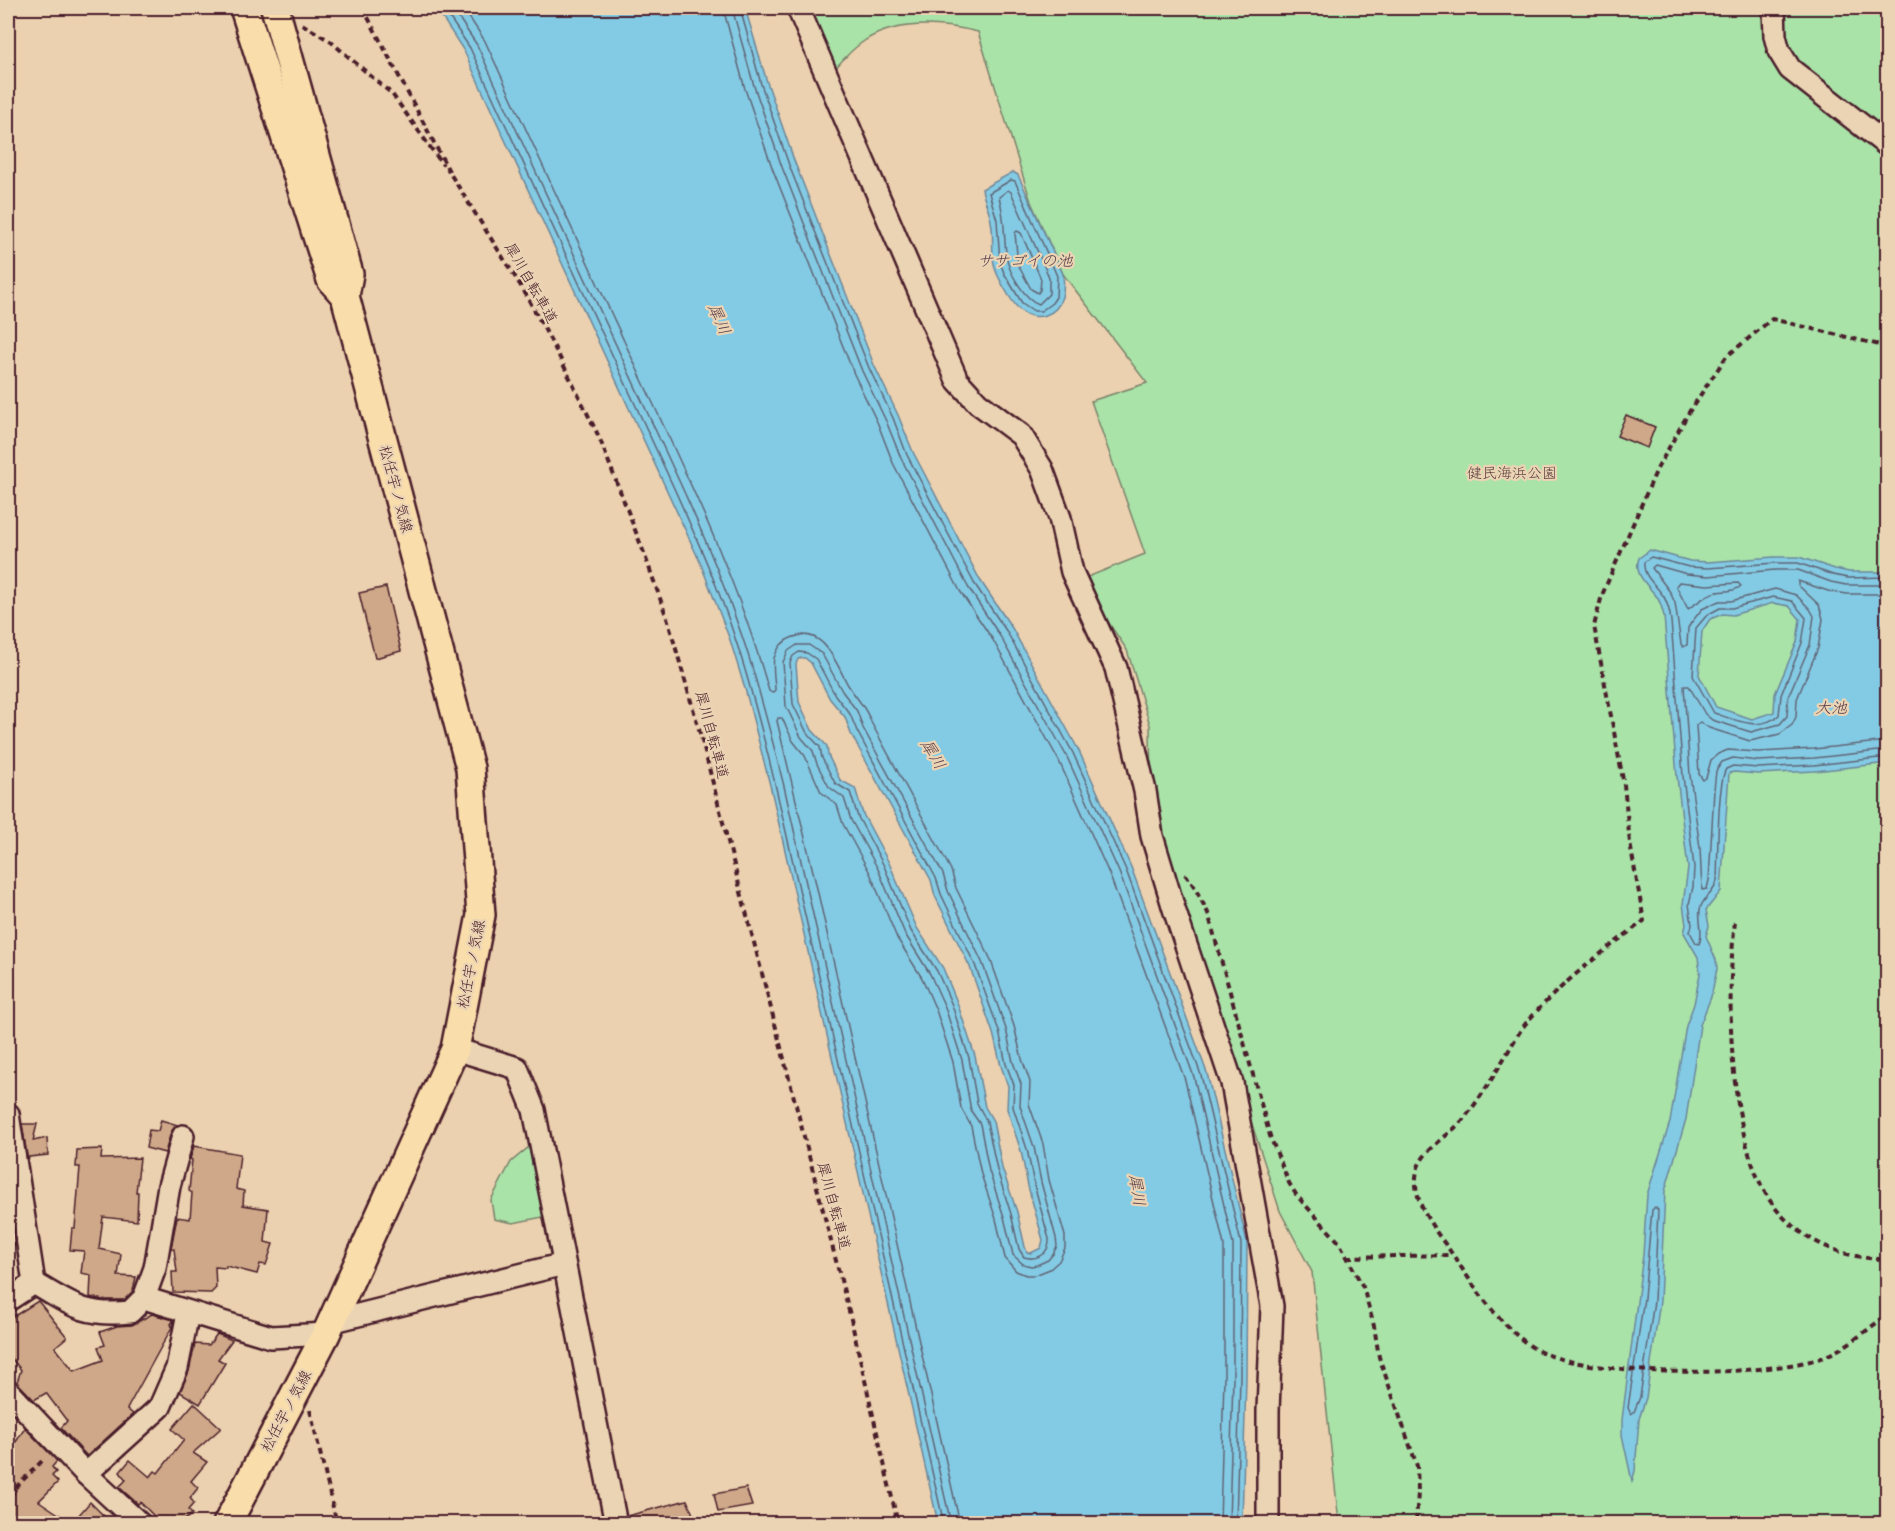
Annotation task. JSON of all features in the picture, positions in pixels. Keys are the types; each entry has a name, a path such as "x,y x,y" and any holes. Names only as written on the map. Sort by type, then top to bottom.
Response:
{"main road":[{"name":"松任宇ノ気線","path":"244,8 331,280 345,296"},
{"name":"松任宇ノ気線","path":"227,1524 328,1328 455,1049 481,915 470,768 345,296 349,274 275,8"}],"street":[{"path":"798,8 957,380 978,403 1022,435 1042,469 1060,519 1072,572 1116,668 1152,836 1232,1083 1260,1236 1272,1306 1268,1524"},
{"path":"1774,8 1775,36 1779,51 1790,69 1887,146"},
{"path":"455,1049 517,1068 534,1110 616,1524"},
{"path":"8,1114 34,1283"},
{"path":"34,1283 77,1308 108,1314 130,1312 144,1298 155,1268 169,1186 183,1136"},
{"path":"144,1298 271,1337 328,1328 564,1264"},
{"path":"8,1300 34,1283"},
{"path":"86,1474 160,1407 177,1368 188,1312"},
{"path":"8,1391 86,1474 140,1524"}],"path":[{"path":"275,8 330,41 392,94 451,176"},
{"name":"犀川自転車道","path":"363,8 451,176 524,291 594,427 644,553 668,621 700,734 850,1315 898,1524"},
{"path":"1887,347 1772,319 1726,357 1689,412 1658,470 1602,595 1594,626 1624,785 1630,843 1644,921 1581,968 1525,1024 1466,1116 1423,1158 1417,1170 1418,1194 1426,1215 1452,1255 1489,1306 1511,1329 1532,1347 1550,1356 1570,1362 1657,1372 1776,1366 1815,1359 1842,1347 1887,1314"},
{"path":"1181,869 1194,886 1208,913 1270,1136 1289,1184 1339,1242 1363,1287 1374,1326 1379,1357 1417,1466 1416,1524"},
{"path":"1735,922 1731,951 1730,1000 1736,1087 1746,1143 1760,1181 1780,1213 1813,1241 1844,1254 1877,1259 1887,1258"},
{"path":"1347,1257 1452,1255"},
{"path":"302,1378 337,1524"},
{"path":"8,1496 58,1444"}],"green space":[{"name":"健民海浜公園","path":"804,8 1887,8 1887,1523 1339,1523 1312,1272 1280,1211 1155,824 1151,794 1150,725 1127,650 1080,580 1145,554 1091,401 1147,383 1063,274 1031,202 978,32 933,25 887,30 856,47 833,71"},
{"path":"529,1147 543,1217 513,1223 494,1219 491,1200 511,1162"}],"water":[{"name":"犀川","path":"436,8 745,8 795,163 874,365 913,452 980,580 1012,628 1079,751 1131,867 1207,1073 1247,1242 1242,1523 938,1523 771,789 730,640 700,562 464,51","holes":["805,658 811,663 830,699 845,717 851,734 931,880 935,896 970,967 993,1033 1008,1086 1007,1109 1021,1151 1043,1240 1041,1248 1031,1253 1027,1252 1025,1247 1017,1212 1002,1168 993,1121 985,1107 975,1056 943,968 917,928 889,863 863,814 855,788 840,780 828,755 827,746 812,730 799,702 796,664 798,659"]},
{"name":"ササゴイの池","path":"1013,172 1018,175 1063,274 1063,291 1059,304 1051,313 1045,315 1033,316 1021,311 1008,295 995,269 991,221 982,189"},
{"name":"大池","path":"1650,550 1690,561 1708,562 1799,557 1849,572 1887,572 1888,763 1815,771 1729,773 1721,891 1706,910 1709,926 1706,936 1716,960 1717,969 1711,997 1700,1025 1686,1119 1665,1191 1660,1301 1646,1398 1639,1419 1635,1471 1632,1481 1622,1435 1622,1420 1643,1255 1647,1195 1670,1122 1686,1026 1694,1004 1700,974 1698,957 1684,933 1686,925 1683,904 1688,868 1677,777 1664,616 1658,599 1640,575 1639,558","holes":["1773,603 1789,606 1800,619 1797,642 1775,694 1774,712 1752,719 1716,707 1699,675 1702,631 1710,619"]}],"building":[{"path":"1626,415 1655,427 1647,448 1617,436"},
{"path":"386,587 401,651 375,658 359,593"},
{"path":"161,1120 178,1125 171,1132 165,1153 146,1148 149,1130 158,1131"},
{"path":"22,1124 37,1124 33,1141 47,1138 48,1155 29,1157 28,1162"},
{"path":"194,1146 240,1154 236,1189 244,1191 243,1205 268,1209 265,1242 273,1244 266,1265 260,1264 257,1274 226,1266 226,1268 215,1267 216,1288 211,1293 173,1292 172,1272 177,1272 174,1249 171,1248 177,1217 190,1219 192,1193 189,1191 192,1160 190,1159"},
{"path":"102,1149 101,1159 140,1158 136,1192 138,1192 137,1221 103,1217 99,1249 121,1254 118,1276 136,1277 133,1291 124,1300 103,1300 90,1297 91,1275 81,1273 84,1251 70,1250 72,1228 75,1228 80,1167 76,1167 77,1150"},
{"path":"8,1200 15,1246 8,1246"},
{"path":"38,1301 67,1337 55,1347 74,1371 103,1360 98,1347 105,1345 100,1332 117,1326 132,1325 152,1314 174,1320 127,1409 133,1414 87,1456 61,1428 67,1421 46,1393 34,1400 17,1382 21,1370 8,1354 8,1320"},
{"path":"217,1334 232,1340 218,1359 225,1363 200,1404 180,1392 189,1371 195,1344 209,1345"},
{"path":"194,1403 221,1428 193,1453 207,1462 191,1481 198,1488 190,1498 194,1503 188,1510 192,1514 180,1524 162,1524 140,1502 138,1504 119,1487 126,1480 120,1472 130,1460 150,1477 155,1471 158,1473 184,1440 172,1429"},
{"path":"25,1428 57,1461 52,1467 56,1472 52,1476 58,1482 39,1501 72,1523 90,1502 112,1524 21,1524 8,1514 8,1504 16,1490 8,1484 8,1454"},
{"path":"746,1488 752,1506 718,1512 714,1494"},
{"path":"687,1500 697,1524 628,1524 627,1516"}]}
